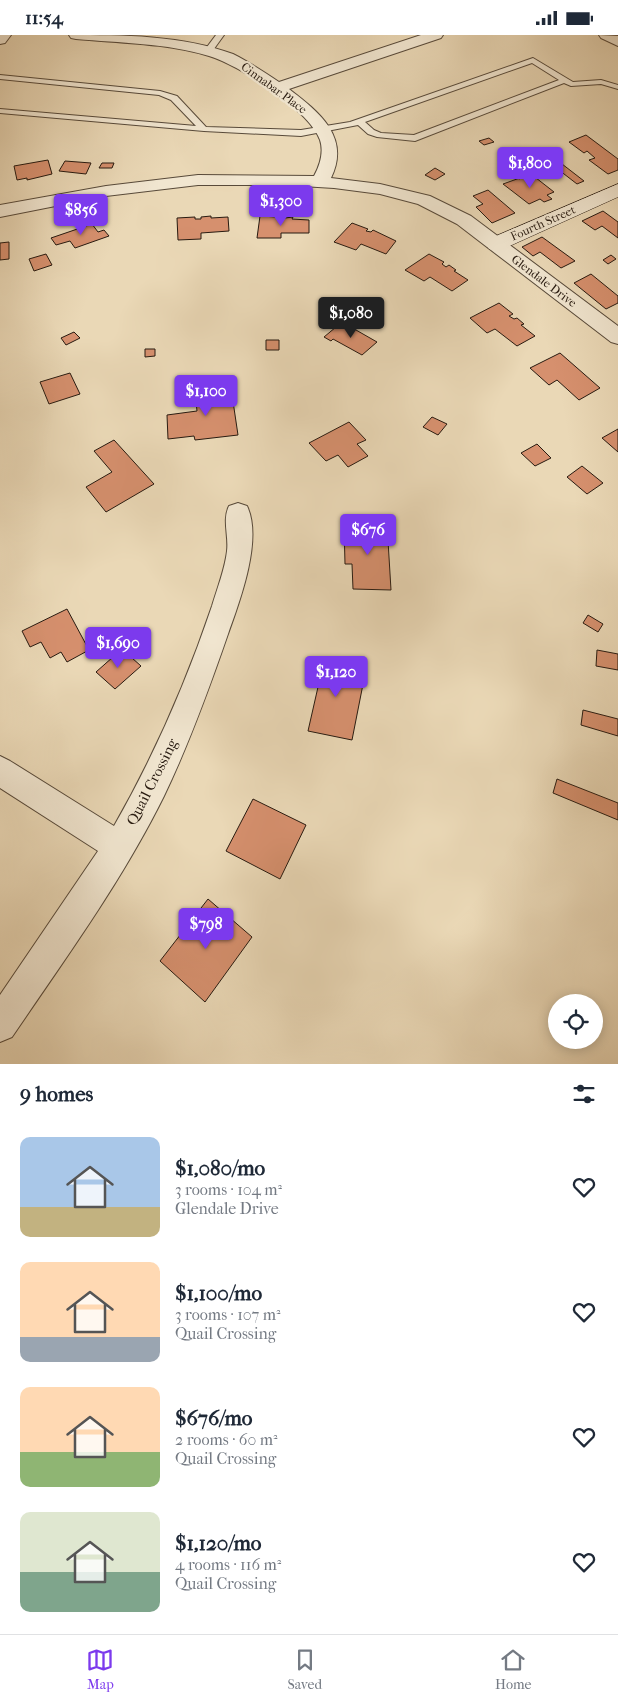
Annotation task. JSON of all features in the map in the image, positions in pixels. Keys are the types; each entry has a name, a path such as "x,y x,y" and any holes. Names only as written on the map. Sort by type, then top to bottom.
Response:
{"street":[{"path":"0,40 4,35"},
{"name":"Cinnabar Place","path":"76,35 186,46 224,56 246,65 314,118 322,128 328,140 330,157 320,182"},
{"path":"276,88 436,35"},
{"path":"606,35 618,42"},
{"name":"Glendale Drive","path":"0,211 106,191 198,180 240,179 320,182 380,189 424,200 464,221 618,337"},
{"name":"Fourth Street","path":"496,244 618,190"},
{"name":"Quail Crossing","path":"0,1025 77,913 153,786 186,713 225,607 240,551 238,513"},
{"path":"0,771 118,847"}],"lane":[{"path":"208,51 220,35"},
{"path":"0,111 204,129 302,133 360,122 533,60 565,81 578,85 602,82 618,87"},
{"path":"0,77 160,93 174,98 204,129"},
{"path":"360,122 371,132 380,135 415,138 565,81"}],"building":[{"path":"586,135 618,159 618,170 608,174 589,160 595,158 587,151 584,153 569,142"},
{"path":"489,138 494,142 484,145 479,141"},
{"path":"520,152 524,155 532,152 553,168 541,173 517,153"},
{"path":"553,157 584,181 577,184 546,160"},
{"path":"48,160 52,174 27,180 27,178 17,180 14,166"},
{"path":"65,161 91,163 86,174 59,171"},
{"path":"102,163 114,163 112,168 99,168"},
{"path":"435,168 445,174 435,180 425,175"},
{"path":"521,170 528,176 519,179 512,174"},
{"path":"531,174 554,192 547,195 552,199 544,202 540,199 529,204 503,184"},
{"path":"488,190 515,213 492,223 476,207 483,204 473,196"},
{"path":"603,211 618,222 618,238 602,226 595,230 582,221"},
{"path":"211,216 211,218 228,217 229,231 201,233 201,239 178,240 177,218 195,217 195,219 201,219 201,217"},
{"path":"260,216 277,217 277,219 293,217 292,219 309,220 309,233 281,233 281,238 257,238"},
{"path":"352,223 368,229 366,231 371,232 373,230 396,241 386,254 361,244 356,250 334,242"},
{"path":"92,224 98,232 104,230 109,236 75,248 70,241 56,245 51,238"},
{"path":"542,237 575,261 561,268 540,252 533,256 522,247"},
{"path":"9,242 9,259 0,260 0,243"},
{"path":"46,254 52,265 34,271 29,259"},
{"path":"429,254 444,262 442,264 446,267 449,265 456,270 454,271 468,280 452,291 430,277 424,281 405,270"},
{"path":"611,255 616,259 608,264 603,260"},
{"path":"591,274 618,296 618,303 606,309 574,283"},
{"path":"499,303 513,314 509,316 514,319 517,318 524,324 521,325 535,336 517,346 495,329 487,333 470,318"},
{"path":"342,322 377,342 362,355 333,339 331,341 324,337"},
{"path":"74,332 80,338 66,345 61,338"},
{"path":"266,340 279,340 279,350 266,350"},
{"path":"145,349 155,349 155,356 145,357"},
{"path":"560,353 600,388 579,400 557,380 549,385 530,368"},
{"path":"70,373 80,394 49,404 40,382"},
{"path":"231,388 238,435 195,440 194,436 168,439 167,415 197,411 195,392"},
{"path":"432,417 447,424 438,435 423,427"},
{"path":"349,422 366,440 357,444 368,456 348,467 338,455 326,461 309,443"},
{"path":"618,429 618,452 602,438"},
{"path":"114,440 154,484 106,512 86,487 112,472 94,451"},
{"path":"537,444 551,458 535,466 521,453"},
{"path":"582,466 603,483 587,494 567,477"},
{"path":"344,524 387,524 391,590 353,589 352,564 345,564"},
{"path":"67,609 89,650 67,662 61,652 50,658 41,642 30,647 22,631"},
{"path":"588,615 603,624 598,632 583,623"},
{"path":"122,649 141,666 115,689 96,672"},
{"path":"597,650 618,654 618,670 596,666"},
{"path":"313,658 366,669 352,740 308,731 318,687 307,684"},
{"path":"583,710 618,719 618,736 581,725"},
{"path":"557,779 618,803 618,820 553,793"},
{"path":"253,799 306,825 280,879 226,851"},
{"path":"208,899 252,937 205,1002 160,961"}]}
